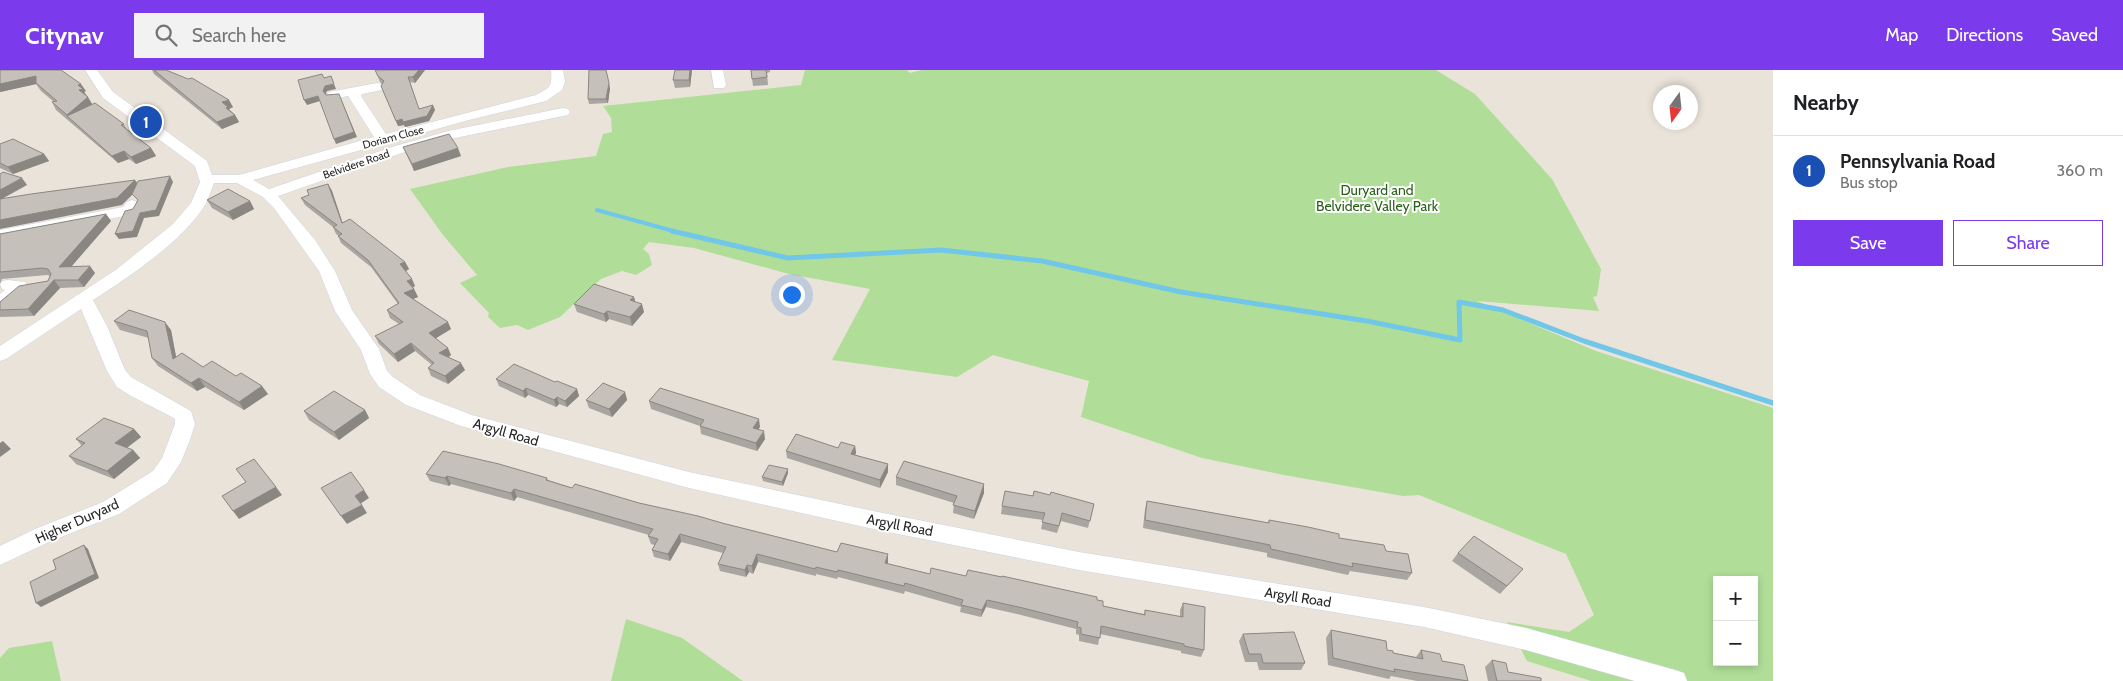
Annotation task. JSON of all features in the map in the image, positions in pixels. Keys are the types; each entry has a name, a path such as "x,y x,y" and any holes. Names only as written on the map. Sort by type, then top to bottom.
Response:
{"street":[{"path":"0,355 140,261 187,220 200,200 208,179 202,164 108,95 91,70"},
{"name":"Doriam Close","path":"208,179 240,179 549,95 555,90 558,82 557,70"},
{"path":"717,70 719,84"},
{"path":"334,94 377,87"},
{"path":"356,91 354,96 383,140"},
{"name":"Belvidere Road","path":"268,194 388,153 453,134 563,112"},
{"name":"Argyll Road","path":"240,179 268,194 310,244 327,271 344,311 370,349 379,374 386,382 413,400 468,421 689,480 878,521 1079,561 1424,618 1526,639 1674,681"},
{"path":"0,235 128,211 132,204"},
{"path":"0,303 14,285 38,283"},
{"name":"Higher Duryard","path":"0,556 43,535 111,508 160,477 171,462 183,433 184,416 172,406 132,388 122,381 84,299"}],"green space":[{"name":"Duryard and Belvidere Valley Park","path":"805,70 907,70 910,73 922,70 1436,70 1475,94 1552,179 1601,269 1597,296 1593,297 1599,311 1477,301 1596,351 1773,408 1773,681 1591,681 1527,661 1507,622 1569,632 1594,615 1566,554 1419,495 1403,496 1202,458 1081,417 1089,381 993,355 957,377 832,360 870,289 789,274 694,248 649,242 643,249 649,254 652,265 636,275 622,271 601,279 560,317 528,330 517,325 500,328 488,317 489,313 460,283 477,275 443,235 410,189 508,167 596,156 603,134 612,132 611,118 603,106 801,85"},
{"path":"626,619 682,638 743,681 611,681"},
{"path":"52,641 61,681 0,681 0,658 9,648"}],"building":[{"path":"0,70 61,70 81,84 78,85 83,89 79,90 88,97 67,115 52,102 57,101 36,83 36,76 0,84"},
{"path":"154,70 166,70 188,79 192,78 229,100 222,102 235,115 217,122"},
{"path":"375,70 419,70 413,77 408,77 419,109 433,105 427,116 403,122 402,119 396,121 381,86 384,81"},
{"path":"589,70 606,70 609,83 606,99 588,99"},
{"path":"675,70 690,70 689,80 673,80"},
{"path":"751,70 766,70 767,77 752,79"},
{"path":"322,74 324,78 331,76 334,84 325,86 323,91 326,95 339,94 354,132 334,139 318,96 304,100 298,80"},
{"path":"95,103 124,124 121,125 151,148 131,157 124,151 112,156 67,116"},
{"path":"449,134 458,148 412,164 403,147"},
{"path":"13,139 44,154 8,167 0,163 0,144"},
{"path":"3,172 22,178 0,190 0,174"},
{"path":"170,176 156,210 140,213 133,231 115,234 125,211 133,209 138,200 132,194 138,181"},
{"path":"135,180 117,198 0,220 0,199"},
{"path":"328,184 342,223 350,219 405,262 400,264 412,279 407,281 414,289 404,293 448,322 429,333 448,348 439,353 461,363 445,376 428,368 434,363 411,343 394,354 375,336 403,322 387,310 399,303 368,260 338,236 342,234 333,227 337,225 301,198 309,195 307,190"},
{"path":"228,189 250,201 228,212 207,200"},
{"path":"106,214 59,267 90,266 78,280 54,280 28,309 0,310 0,302 19,286 48,281 51,274 48,269 42,268 0,272 0,234"},
{"path":"594,284 634,297 630,300 642,304 630,317 607,311 604,314 574,304"},
{"path":"129,310 165,322 173,359 182,353 203,367 212,361 236,376 241,373 262,386 239,402 199,378 191,383 152,358 147,331 114,321"},
{"path":"514,364 555,382 557,381 577,389 565,401 557,397 554,400 526,388 523,391 496,379"},
{"path":"603,383 625,392 609,409 586,400"},
{"path":"660,388 759,419 753,428 764,431 756,443 700,426 704,420 649,401"},
{"path":"334,391 365,410 334,432 304,411"},
{"path":"104,418 134,429 115,443 133,450 107,471 69,456 85,443 76,439"},
{"path":"796,434 838,448 841,442 855,446 851,454 888,464 880,480 786,451"},
{"path":"443,451 499,464 547,478 546,480 572,488 575,484 639,503 698,516 837,552 841,543 888,554 885,563 930,574 931,568 966,576 968,570 1002,576 1097,597 1097,600 1103,601 1103,606 1145,615 1145,610 1183,617 1183,603 1205,607 1204,650 1101,626 1100,638 1081,634 1081,628 1077,627 1078,622 1023,608 987,600 982,610 961,605 963,600 905,583 904,586 838,570 837,572 816,567 815,569 757,554 752,566 747,565 745,570 718,564 726,547 680,534 668,554 652,550 658,539 648,536 653,529 514,489 511,493 447,476 445,478 426,474"},
{"path":"254,459 276,487 233,511 222,496 246,482 236,469"},
{"path":"904,461 984,484 975,511 953,505 957,496 896,477"},
{"path":"769,465 788,469 782,482 762,477"},
{"path":"351,472 364,490 355,496 362,505 341,516 321,488"},
{"path":"1005,491 1033,496 1034,491 1050,495 1051,492 1094,504 1090,521 1062,513 1059,526 1042,522 1045,513 1002,506"},
{"path":"1147,501 1269,523 1269,520 1308,527 1339,534 1339,538 1384,545 1386,551 1408,554 1412,573 1352,563 1353,567 1271,549 1270,545 1145,520"},
{"path":"1474,536 1523,569 1507,586 1458,553"},
{"path":"84,545 95,574 36,603 30,582 56,569 53,560"},
{"path":"1331,630 1386,641 1387,650 1393,651 1393,653 1423,659 1421,650 1440,654 1442,661 1464,665 1468,681 1394,669 1395,672 1333,658"},
{"path":"1294,632 1305,663 1263,663 1261,654 1249,654 1243,634"},
{"path":"1492,660 1506,663 1508,672 1541,678 1541,681 1497,681"}],"waterway":[{"path":"597,210 677,232"},
{"path":"672,231 788,258 941,250 1042,261 1181,292 1367,321 1460,340 1459,302 1503,310 1584,341 1773,403"}],"place":[{"name":"Pennsylvania Road","path":"146,122"}]}
